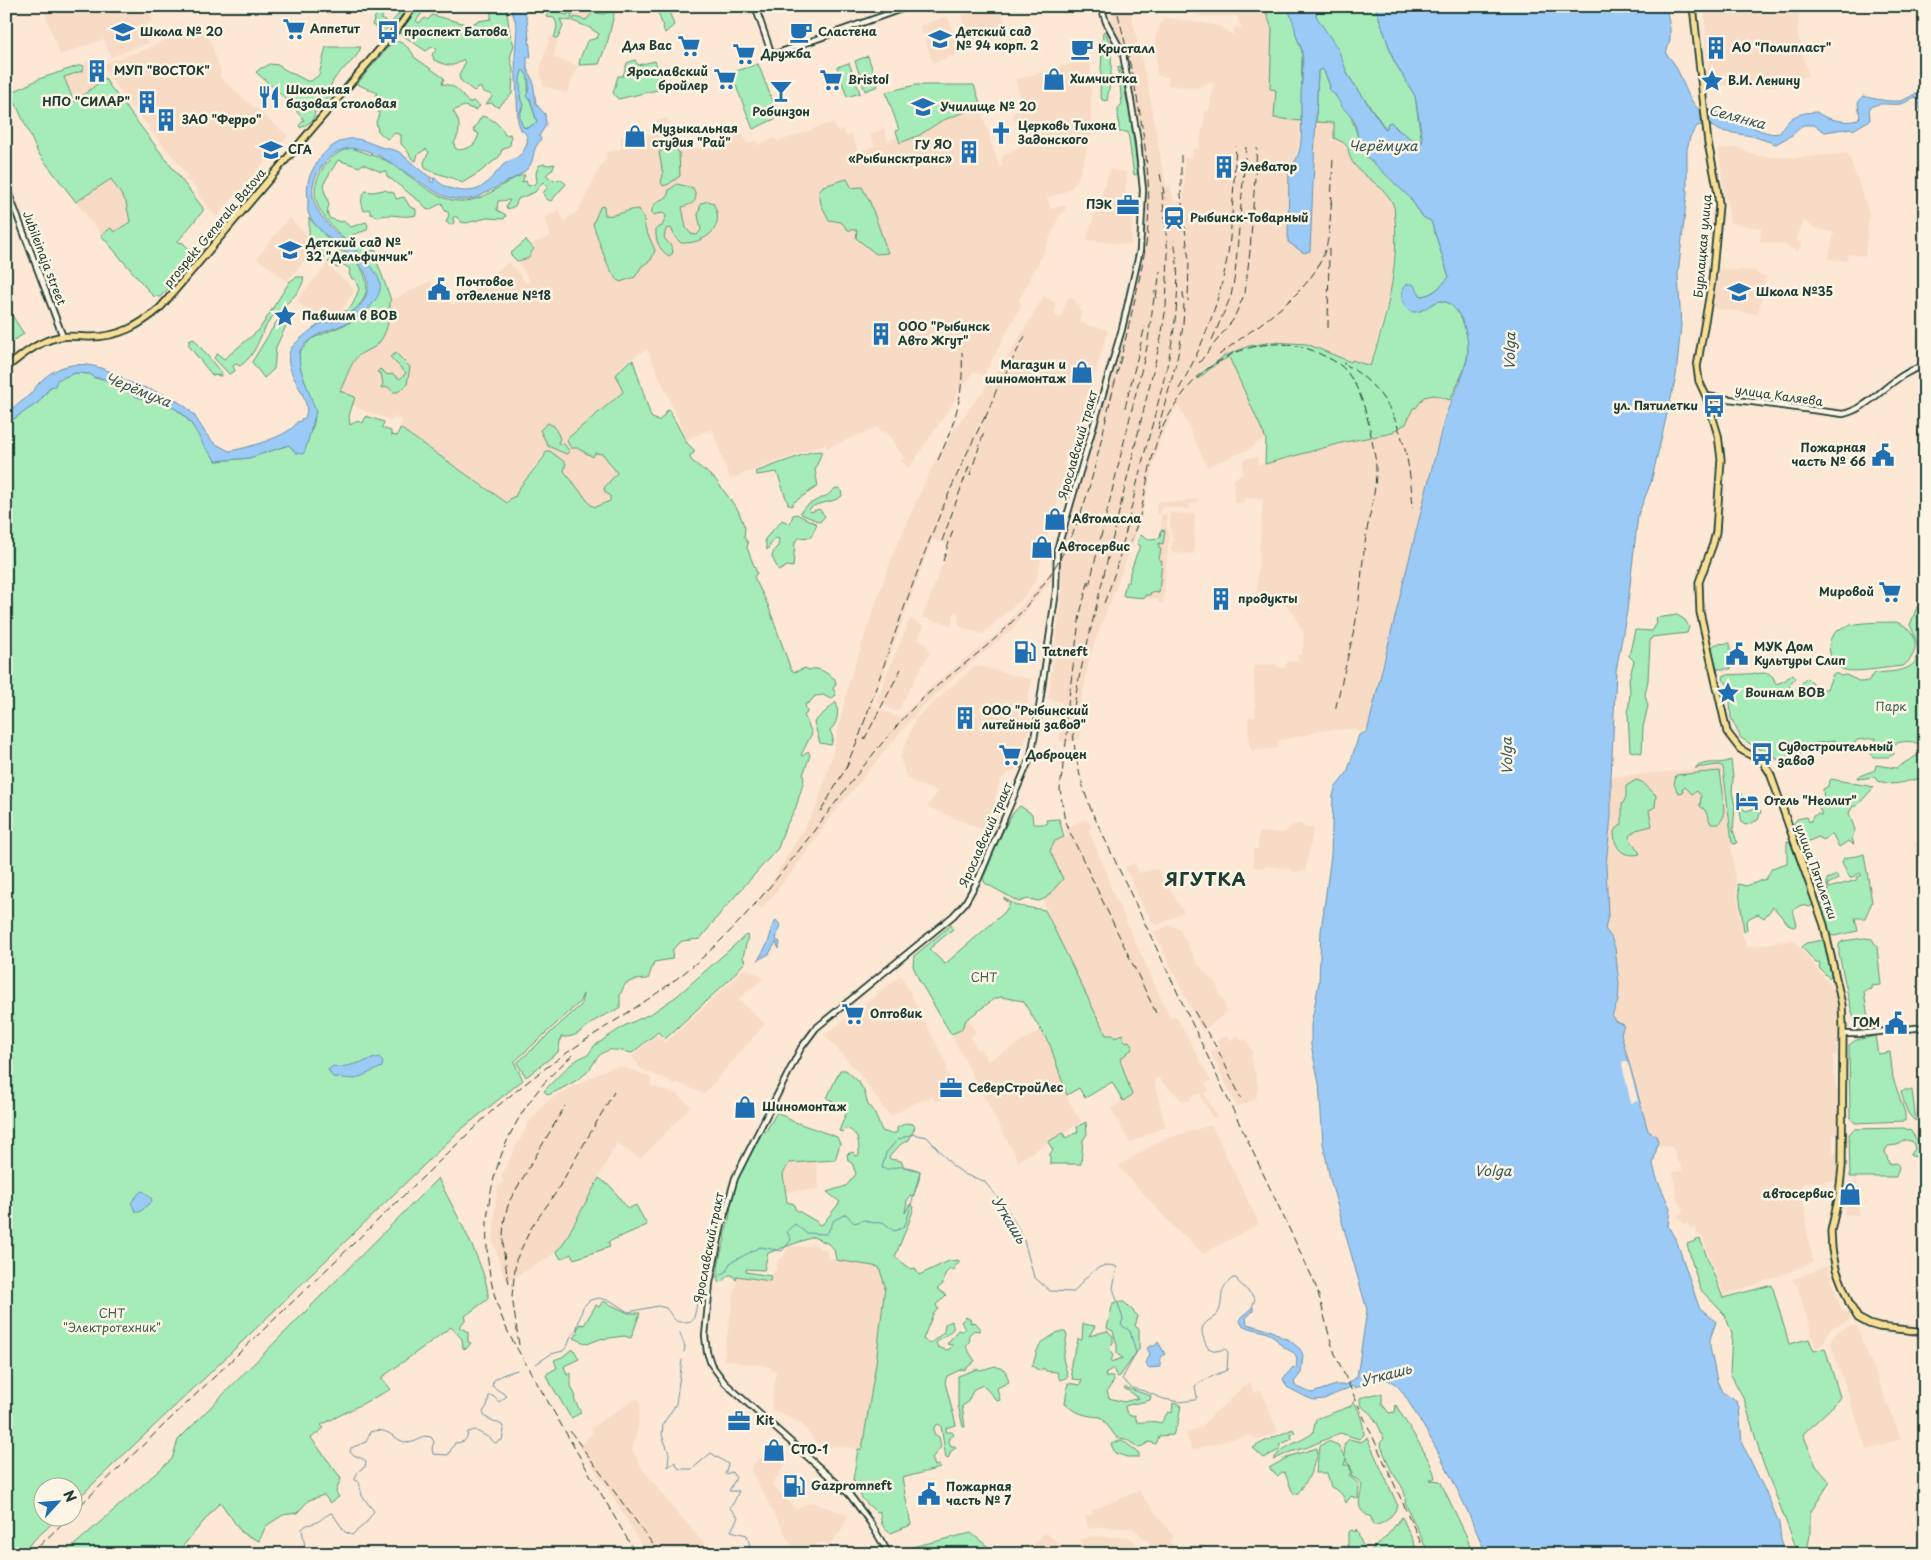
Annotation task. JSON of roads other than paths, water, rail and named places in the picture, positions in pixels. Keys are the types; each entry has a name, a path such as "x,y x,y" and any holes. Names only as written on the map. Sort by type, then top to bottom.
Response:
{"main road":[{"name":"prospekt Generala Batova","path":"6,368 33,348 48,341 63,337 98,336 122,332 140,324 160,308 401,24 414,6"},
{"name":"Бурлацкая улица","path":"1693,6 1707,131 1719,205 1712,281 1698,362 1699,381 1706,396"},
{"name":"улица Пятилетки","path":"1706,396 1719,441 1721,469 1715,538 1703,569 1699,587 1699,605 1703,631 1727,732 1740,749 1759,760 1767,769 1824,925 1840,992 1843,1034 1842,1167 1839,1195 1831,1231 1831,1243 1836,1269 1850,1305 1858,1318 1879,1327 1925,1332"}],"street":[{"path":"755,6 772,55 910,6"},
{"name":"Ярославский тракт","path":"889,1554 870,1522 848,1494 725,1383 714,1369 707,1352 705,1336 710,1283 727,1204 735,1178 801,1048 816,1028 948,920 965,903 980,875 1031,756 1056,591 1057,554 1122,329 1136,275 1142,237 1143,184 1138,142 1122,54 1106,22 1101,7"},
{"name":"Jubileinaja street","path":"6,186 63,337"},
{"name":"улица Каляева","path":"1706,396 1830,414 1849,412 1868,401 1901,376 1925,366"},
{"path":"1843,1034 1875,1033 1925,1027"}],"water":[{"name":"Черёмуха","path":"510,6 523,6 527,20 531,58 527,57 527,69 533,81 536,104 545,114 546,125 539,136 541,139 535,148 531,163 524,172 478,197 456,199 432,190 387,160 371,152 356,148 341,150 328,159 314,180 313,199 322,216 367,262 377,276 380,290 366,312 357,319 315,336 299,352 300,367 316,412 303,454 296,453 289,445 249,458 216,461 202,443 191,423 179,411 169,405 136,397 111,382 90,374 75,373 57,380 55,386 50,387 39,402 6,424 6,412 26,398 43,379 62,367 82,364 102,368 122,377 123,380 171,397 194,415 214,443 229,451 256,445 277,437 305,418 307,409 305,401 289,365 292,347 319,325 337,321 349,315 363,301 368,289 365,273 359,265 315,224 309,215 308,186 313,168 319,159 334,145 347,139 358,139 399,152 432,178 431,182 434,182 433,178 435,178 448,188 460,191 481,187 504,164 520,155 527,144 527,136 521,130 518,121 515,57 517,26","holes":["523,70 529,82 529,90 526,96 528,99 530,98 537,122 528,128 523,127 520,116 520,110 524,105 520,95 522,94 520,78"]},
{"name":"Volga","path":"1286,6 1317,6 1316,16 1338,49 1348,75 1385,129 1388,123 1391,122 1397,129 1419,144 1423,142 1415,96 1394,61 1375,6 1666,6 1670,40 1666,54 1676,66 1689,96 1698,109 1714,111 1728,119 1728,122 1742,122 1761,131 1775,134 1780,133 1787,122 1795,116 1805,113 1817,112 1830,119 1842,121 1857,120 1860,117 1858,103 1863,96 1900,101 1915,94 1921,96 1925,128 1918,100 1915,97 1901,104 1872,106 1869,109 1870,120 1853,130 1851,128 1825,132 1814,125 1803,125 1792,135 1776,144 1752,136 1721,131 1707,124 1697,126 1690,137 1687,149 1687,194 1678,274 1681,325 1676,376 1651,482 1638,515 1627,611 1616,671 1611,817 1606,864 1608,916 1605,929 1611,937 1615,948 1619,984 1618,1001 1612,1016 1615,1021 1624,1025 1621,1034 1648,1131 1656,1136 1658,1141 1653,1165 1670,1208 1668,1226 1677,1242 1699,1307 1716,1322 1710,1339 1710,1347 1717,1381 1722,1392 1736,1401 1739,1407 1742,1443 1779,1523 1781,1540 1786,1554 1486,1554 1461,1497 1442,1460 1398,1387 1388,1380 1378,1379 1356,1388 1353,1386 1324,1399 1314,1400 1306,1397 1287,1387 1283,1379 1293,1367 1296,1369 1296,1355 1281,1345 1273,1336 1242,1325 1240,1321 1241,1317 1253,1307 1253,1311 1246,1318 1247,1324 1272,1331 1288,1339 1300,1349 1303,1355 1301,1373 1294,1382 1296,1387 1312,1393 1336,1385 1345,1385 1357,1377 1367,1310 1330,1179 1323,1143 1319,1083 1311,1045 1311,1025 1319,982 1321,931 1331,855 1333,796 1335,788 1347,773 1359,735 1367,732 1443,424 1449,405 1462,378 1468,349 1462,320 1451,305 1440,301 1425,309 1413,312 1404,304 1402,292 1406,284 1413,284 1421,296 1425,296 1437,290 1449,277 1431,221 1423,217 1410,198 1362,152 1353,118 1329,90 1330,86 1323,69 1318,71 1310,251 1304,253 1288,242 1289,169 1295,162 1300,145 1303,65 1301,48"},
{"path":"776,920 780,925 776,940 780,942 779,949 776,942 769,954 758,960 768,943 771,929"},
{"path":"379,1057 383,1061 382,1067 355,1079 333,1077 328,1070 333,1066 348,1066"},
{"path":"143,1191 152,1201 140,1212 136,1212 131,1203"},
{"path":"1158,1342 1165,1354 1161,1357 1160,1367 1148,1368 1146,1362 1150,1354 1147,1348 1155,1346"}],"waterway":[{"name":"Уткашь","path":"713,1278 726,1272 730,1263 760,1247 782,1251 791,1240 787,1231 795,1224 806,1233 827,1234 834,1220 846,1214 854,1223 865,1220 873,1223 883,1222 894,1231 903,1227 920,1171 903,1167 882,1168 886,1153 897,1140 912,1134 927,1137 953,1166 966,1175 984,1181 1007,1209 1023,1237 1034,1277 1050,1291 1074,1292 1087,1276 1098,1268 1110,1265 1117,1267 1113,1288 1123,1319 1121,1325 1130,1331 1136,1353 1122,1379 1132,1388 1179,1402 1195,1400 1197,1397 1195,1386 1227,1370 1228,1352 1225,1349 1216,1351 1208,1348 1202,1330 1204,1324 1218,1313 1224,1287 1233,1278 1236,1278 1255,1299 1252,1307"},
{"name":"Уткашь","path":"536,1364 551,1354 563,1351 576,1331 583,1307 590,1300 599,1298 611,1301 628,1312 658,1306 666,1308 678,1322 692,1321 701,1285 709,1278"},
{"path":"680,1333 685,1347 684,1352"},
{"path":"682,1360 676,1404 663,1424 662,1435 669,1453 668,1467 675,1462 679,1469 692,1469 711,1453 728,1464 725,1474 732,1472 736,1478 729,1491 739,1491 733,1504 729,1507 738,1517 731,1531 747,1535 750,1546 749,1554"},
{"name":"Уткашь","path":"278,1554 285,1549 291,1554 305,1547 302,1529 332,1513 345,1532 352,1535 366,1523 374,1511 362,1496 359,1482 355,1480 358,1472 365,1467 366,1461 350,1452 351,1448 366,1442 370,1432 378,1430 385,1432 408,1443 424,1436 431,1437 434,1442 433,1454 448,1455 455,1443 461,1442 467,1437 468,1432 475,1430 495,1443 502,1440 504,1430 502,1425 485,1417 483,1412 487,1406 489,1396 493,1396 499,1402 507,1396 492,1386 494,1380 517,1370"}],"railway":[{"path":"82,1503 494,1109 552,1063 680,976 717,944 769,888 863,767 913,708 933,689 999,635 1017,617 1049,576 1071,537 1092,478 1147,238 1149,210 1148,181 1141,121 1130,62 1116,6"},
{"path":"1179,389 1205,335 1223,277 1230,238 1236,146"},
{"path":"1212,340 1231,296 1235,275 1246,147"},
{"path":"1199,363 1233,320 1245,293 1250,251 1257,148"},
{"path":"1181,155 1181,195 1189,261 1188,301"},
{"path":"1331,204 1333,158"},
{"path":"1160,174 1165,198"},
{"path":"1162,192 1168,254 1166,307 1161,338 1079,678 1073,716 1078,765 1092,812 1313,1279 1335,1354 1426,1554"},
{"path":"1219,355 1282,307 1309,279 1319,264 1328,241 1332,197"},
{"path":"1104,603 1120,555 1169,357 1177,298 1174,240"},
{"path":"1328,328 1329,248"},
{"path":"1156,298 1160,271"},
{"path":"1089,586 1147,347 1155,291"},
{"path":"1158,429 1180,344 1184,309 1183,292"},
{"path":"1125,408 1145,326"},
{"path":"985,419 996,391 1025,336"},
{"path":"1126,554 1140,515 1159,435 1180,398 1208,368 1244,349 1263,345 1283,344 1303,347 1339,364 1353,381 1362,402 1369,424 1375,457 1376,477 1357,615 1335,711"},
{"path":"938,460 950,433 958,408 962,382 962,352"},
{"path":"1343,363 1362,376 1377,391 1389,407 1398,425 1408,465 1413,508"},
{"path":"845,769 859,737 933,532 987,413"},
{"path":"970,475 984,432"},
{"path":"942,541 969,466"},
{"path":"943,561 953,530"},
{"path":"1066,719 1080,614 1089,579"},
{"path":"864,740 902,667"},
{"path":"1068,727 1060,789 1065,822 1156,1013"},
{"path":"821,811 849,763"},
{"path":"1194,1011 1218,1050 1241,1098"},
{"path":"573,1055 544,1083 521,1115 504,1149 492,1186 487,1224 488,1263 496,1301 511,1338 636,1554"},
{"path":"519,1345 512,1296 516,1260 531,1228 555,1194 614,1092"},
{"path":"509,1283 505,1262 503,1231 510,1200 565,1106"},
{"path":"570,1431 660,1554"},
{"path":"31,1554 58,1528"}],"place":[{"name":"Аппетит","path":"294,29"},
{"name":"Школа № 20","path":"123,32"},
{"name":"проспект Батова","path":"388,32"},
{"name":"Сластена","path":"801,32"},
{"name":"Детский сад № 94 корп. 2","path":"940,39"},
{"name":"Для Вас","path":"689,46"},
{"name":"АО \"Полипласт\"","path":"1716,48"},
{"name":"Кристалл","path":"1082,49"},
{"name":"Дружба","path":"744,54"},
{"name":"МУП \"ВОСТОК\"","path":"97,71"},
{"name":"Ярославский бройлер","path":"725,79"},
{"name":"Химчистка","path":"1054,79"},
{"name":"Bristol","path":"831,80"},
{"name":"В.И. Ленину","path":"1712,81"},
{"name":"Робинзон","path":"781,91"},
{"name":"Школьная базовая столовая","path":"269,97"},
{"name":"НПО \"СИЛАР\"","path":"147,102"},
{"name":"Училище № 20","path":"923,107"},
{"name":"ЗАО \"Ферро\"","path":"166,120"},
{"name":"Церковь Тихона Задонского","path":"1001,133"},
{"name":"Музыкальная студия \"Рай\"","path":"635,136"},
{"name":"СГА","path":"271,150"},
{"name":"ГУ ЯО «Рыбинсктранс»","path":"969,152"},
{"name":"Элеватор","path":"1224,167"},
{"name":"ПЭК","path":"1128,205"},
{"name":"Рыбинск-Товарный","path":"1174,218"},
{"name":"Детский сад № 32 \"Дельфинчик\"","path":"290,250"},
{"name":"Почтовое отделение №18","path":"439,289"},
{"name":"Школа №35","path":"1739,292"},
{"name":"Павшим в ВОВ","path":"285,316"},
{"name":"ООО \"Рыбинск Авто Жгут\"","path":"881,334"},
{"name":"Магазин и шиномонтаж","path":"1082,372"},
{"name":"ул. Пятилетки","path":"1714,406"},
{"name":"Пожарная часть № 66","path":"1883,455"},
{"name":"Автомасла","path":"1055,519"},
{"name":"Автосервис","path":"1042,547"},
{"name":"Мировой","path":"1890,592"},
{"name":"продукты","path":"1221,599"},
{"name":"Tatneft","path":"1025,652"},
{"name":"МУК Дом Культуры Слип","path":"1737,654"},
{"name":"Воинам ВОВ","path":"1728,693"},
{"name":"ООО \"Рыбинский литейный завод\"","path":"965,718"},
{"name":"Судостроительный завод","path":"1762,754"},
{"name":"Доброцен","path":"1010,755"},
{"name":"Отель \"Неолит\"","path":"1747,801"},
{"name":"Оптовик","path":"853,1014"},
{"name":"ГОМ","path":"1896,1023"},
{"name":"СеверСтройЛес","path":"951,1088"},
{"name":"Шиномонтаж","path":"745,1107"},
{"name":"автосервис","path":"1850,1194"},
{"name":"Kit","path":"739,1421"},
{"name":"СТО-1","path":"774,1450"},
{"name":"Gazpromneft","path":"794,1486"},
{"name":"Пожарная часть № 7","path":"929,1494"}],"district":[{"name":"ЯГУТКА","path":"1206,880"}],"water label":[{"name":"Селянка","path":"1737,117"}],"park label":[{"name":"Парк","path":"1891,707"},
{"name":"СНТ","path":"984,978"},
{"name":"СНТ \"Электротехник\"","path":"112,1321"}]}
